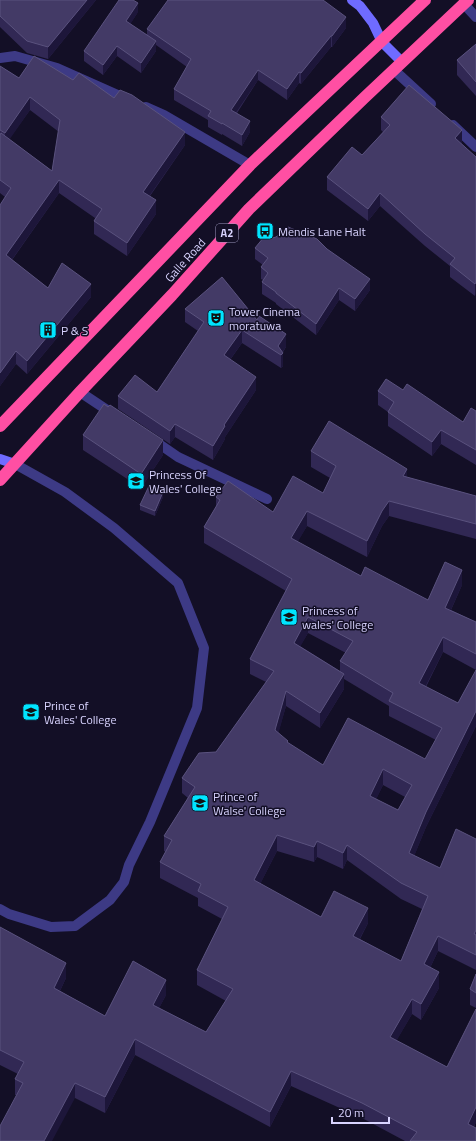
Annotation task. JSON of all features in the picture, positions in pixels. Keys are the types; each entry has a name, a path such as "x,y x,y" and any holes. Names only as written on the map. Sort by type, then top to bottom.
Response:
{"highway":[{"name":"Galle Road","path":"0,426 250,165 425,0"},
{"name":"Galle Road","path":"0,480 80,392 172,295 249,209 466,2"}],"street":[{"path":"352,0 360,6 373,23 382,42 398,66 440,113 476,147"},
{"path":"466,2 476,17"},
{"path":"0,58 15,56 57,68 164,115 250,165"},
{"path":"80,392 119,418"},
{"path":"145,435 178,456 267,499"},
{"path":"0,459 15,464 65,492 114,528 178,583 204,648 197,708 150,822 129,865 124,882 110,900 75,926 51,927 9,914 0,909"}],"building":[{"path":"0,0 87,0 48,47 27,41 0,16"},
{"path":"119,0 133,0 138,3 126,21 156,41 141,63 117,46 103,65 84,51"},
{"path":"168,0 323,0 346,17 301,73 299,72 287,89 258,70 231,110 250,121 242,135 208,116 211,111 174,89 191,59 147,29"},
{"path":"476,44 476,82 457,60"},
{"path":"34,56 73,80 79,73 114,98 120,90 132,95 185,132 143,192 156,200 127,243 94,221 102,209 59,180 6,255 48,288 62,263 91,284 27,361 16,351 0,373 0,205 11,188 0,180 0,135 1,133 52,171 60,120 30,97 5,133 0,130 0,66 19,78"},
{"path":"409,85 462,130 455,138 476,157 475,284 450,264 455,258 425,234 380,193 368,209 327,177 352,147 362,155 390,125 381,117"},
{"path":"288,227 317,239 327,249 370,279 355,299 339,288 316,324 262,282 268,273 261,267 268,258 255,248 264,237 269,239 276,237"},
{"path":"222,277 257,320 259,316 286,334 278,346 283,353 281,355 242,330 224,355 256,377 224,425 225,426 213,446 175,424 170,431 118,396 135,375 157,392 204,322 185,309"},
{"path":"386,379 403,390 407,384 463,422 471,408 476,411 476,450 441,430 432,442 388,412 394,402 378,391"},
{"path":"104,404 108,407 110,405 163,440 141,474 83,435"},
{"path":"329,421 407,469 403,476 476,496 476,524 389,501 382,511 367,541 307,511 291,538 361,576 365,567 428,600 445,562 462,570 445,608 476,622 476,654 443,637 419,683 458,703 476,670 476,711 426,812 409,853 440,868 456,829 476,839 476,930 474,934 476,935 476,955 438,936 424,964 439,972 421,1004 412,999 390,1037 447,1067 476,1009 476,1107 468,1124 476,1128 476,1141 410,1141 417,1132 362,1103 291,1071 270,1112 135,1039 105,1097 75,1083 44,1141 0,1141 0,1126 23,1083 15,1079 24,1062 0,1050 0,927 66,963 54,988 105,1016 133,961 166,980 153,1005 206,1032 233,989 197,970 228,907 198,891 201,884 160,862 172,840 164,836 195,787 182,778 199,753 216,752 274,671 250,659 292,579 204,527 220,500 216,497 228,481 273,512 293,476 323,493 336,466 311,451","holes":["308,617 353,641 340,661 393,693 389,701 442,728 425,759 348,718 323,765 287,742 288,741 275,730 286,691 320,713 344,674 294,643","383,769 412,785 398,810 370,796","277,835 314,847 317,841 343,853 347,845 401,883 428,896 401,961 353,936 368,908 334,891 321,917 254,880"]},
{"path":"149,486 163,492 155,511 140,505"},
{"path":"476,974 476,993 470,989"}],"place":[{"name":"Mendis Lane Halt","path":"265,231"},
{"name":"Tower Cinema moratuwa","path":"216,318"},
{"name":"P & S","path":"48,330"},
{"name":"Princess Of Wales' College","path":"136,481"},
{"name":"Princess of wales' College","path":"289,617"},
{"name":"Prince of Wales' College","path":"31,712"},
{"name":"Prince of Walse' College","path":"200,803"}]}
